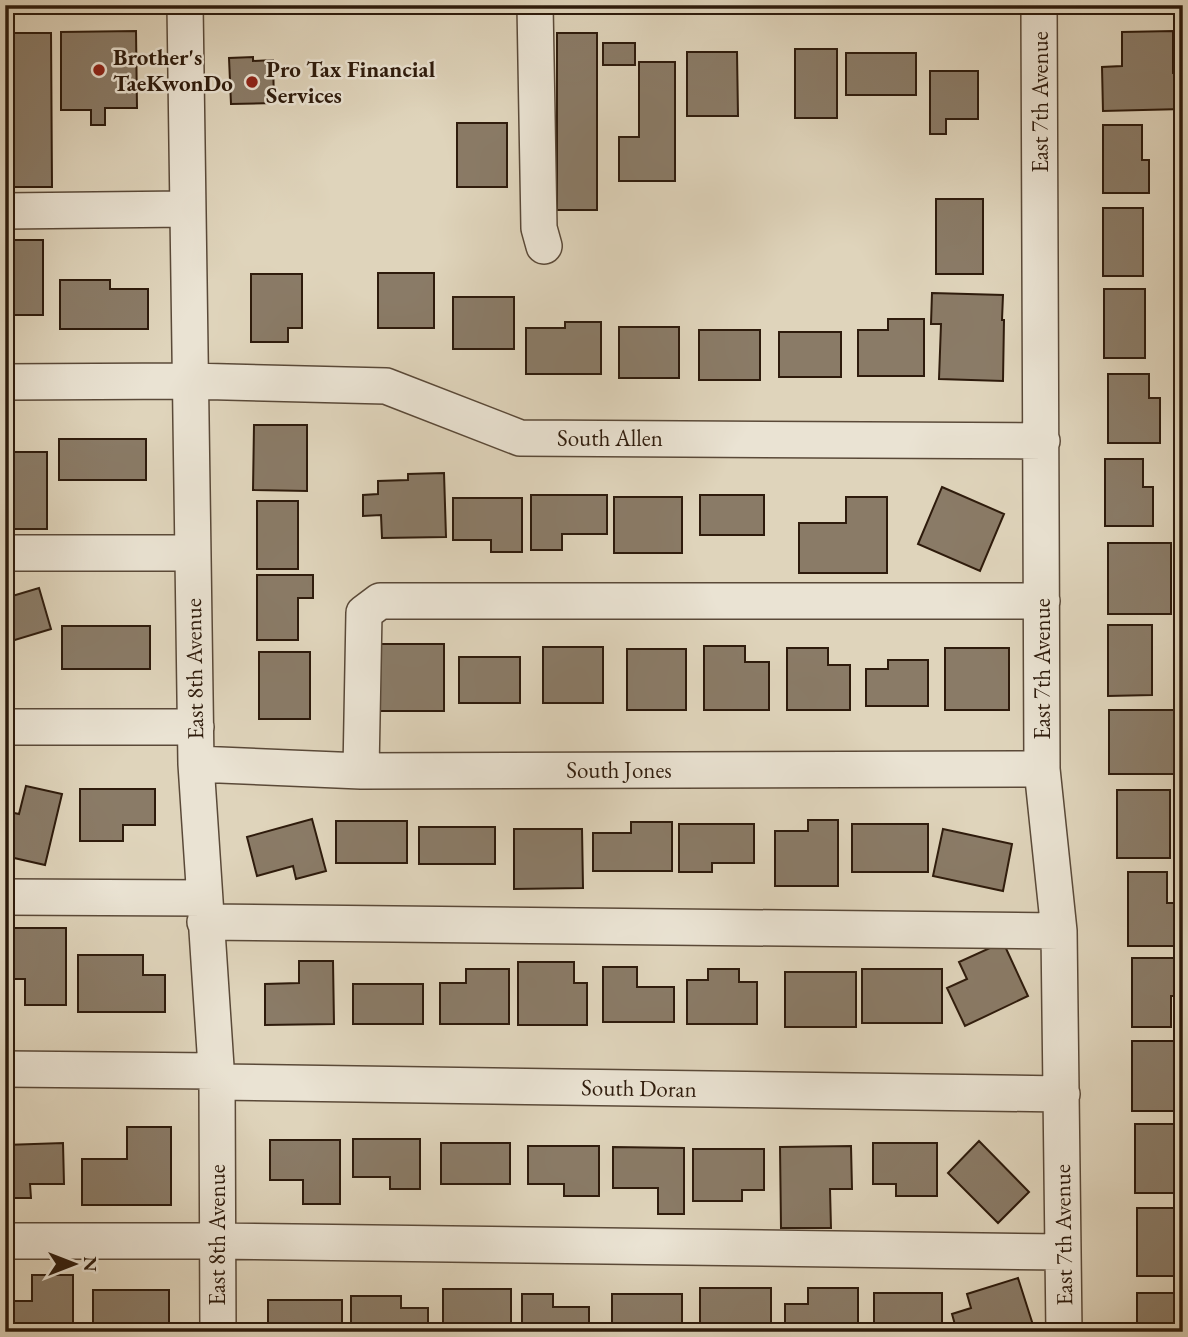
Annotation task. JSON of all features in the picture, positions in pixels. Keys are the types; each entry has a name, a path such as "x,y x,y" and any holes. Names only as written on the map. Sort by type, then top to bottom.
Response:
{"street":[{"name":"East 8th Avenue","path":"184,5 196,764 216,1077 218,1332"},
{"path":"535,5 539,228 544,246"},
{"name":"East 7th Avenue","path":"1040,5 1042,769 1059,931 1064,1332"},
{"path":"5,211 186,209"},
{"name":"South Allen","path":"5,382 189,381 386,386 520,438 1042,441"},
{"path":"5,553 191,553"},
{"path":"362,771 364,613 380,601 1042,601"},
{"path":"5,727 196,727"},
{"name":"South Jones","path":"196,764 362,771 1042,769"},
{"path":"5,897 205,910 1059,931"},
{"name":"South Doran","path":"5,1069 216,1077 1062,1094"},
{"path":"5,1241 216,1241 1063,1252"}],"building":[{"name":"Brother's TaeKwonDo","path":"136,31 137,108 105,108 105,125 91,125 91,110 61,110 61,32"},
{"path":"1173,31 1173,73 1183,72 1183,109 1103,111 1102,67 1122,66 1122,32"},
{"path":"5,33 51,33 52,187 5,187"},
{"path":"557,33 597,33 597,210 557,210"},
{"path":"603,43 635,43 635,65 603,65"},
{"path":"795,49 837,49 837,118 795,118"},
{"path":"687,52 737,52 738,116 687,116"},
{"path":"846,53 916,53 916,95 846,95"},
{"name":"Pro Tax Financial Services","path":"253,57 253,61 273,60 274,103 231,104 229,58"},
{"path":"639,62 675,62 675,181 619,181 619,137 639,137"},
{"path":"930,71 978,71 978,119 946,119 946,134 930,134"},
{"path":"457,123 507,123 507,187 457,187"},
{"path":"1103,125 1142,125 1142,160 1149,160 1149,193 1103,193"},
{"path":"936,199 983,199 983,274 936,274"},
{"path":"1103,208 1143,208 1143,276 1103,276"},
{"path":"5,240 43,240 43,315 5,315"},
{"path":"378,273 434,273 434,328 378,328"},
{"path":"251,274 302,274 302,328 288,328 288,342 251,342"},
{"path":"60,280 110,280 110,289 148,289 148,329 60,329"},
{"path":"1104,289 1145,289 1145,358 1104,358"},
{"path":"932,293 1003,295 1003,381 939,379 941,324 931,324"},
{"path":"453,297 514,297 514,349 453,349"},
{"path":"888,319 924,319 924,376 858,376 858,330 888,330"},
{"path":"565,322 601,322 601,374 526,374 526,328 565,328"},
{"path":"619,327 679,327 679,378 619,378"},
{"path":"699,330 760,330 760,380 699,380"},
{"path":"779,332 841,332 841,377 779,377"},
{"path":"1108,374 1149,374 1149,398 1160,398 1160,443 1108,443"},
{"path":"254,425 307,425 307,491 253,490"},
{"path":"59,439 146,439 146,480 59,480"},
{"path":"5,452 47,452 47,529 5,529"},
{"path":"1105,459 1143,459 1143,487 1153,487 1153,526 1105,526"},
{"path":"444,473 446,537 382,538 381,515 363,516 363,495 378,494 378,481 408,480 408,474"},
{"path":"942,487 1004,514 980,571 918,544"},
{"path":"531,495 607,495 607,534 562,534 562,550 531,550"},
{"path":"700,495 764,495 764,535 700,535"},
{"path":"614,497 682,497 682,553 614,553"},
{"path":"846,497 887,497 887,573 799,573 799,523 846,523"},
{"path":"453,498 522,498 522,552 491,552 491,540 453,540"},
{"path":"257,501 298,501 298,569 257,569"},
{"path":"1108,543 1171,543 1171,614 1108,614"},
{"path":"257,575 313,575 313,598 298,598 298,640 257,640"},
{"path":"5,585 9,597 39,588 51,629 5,643"},
{"path":"1108,625 1152,625 1152,695 1108,696"},
{"path":"62,626 150,626 150,669 62,669"},
{"path":"372,644 444,644 444,711 372,711"},
{"path":"704,646 745,646 745,662 769,662 769,710 704,710"},
{"path":"543,647 603,647 603,703 543,703"},
{"path":"787,648 828,648 828,665 850,665 850,710 787,710"},
{"path":"945,648 1009,648 1009,710 945,710"},
{"path":"627,649 686,649 686,710 627,710"},
{"path":"259,652 310,652 310,719 259,719"},
{"path":"459,657 520,657 520,703 459,703"},
{"path":"888,660 928,660 928,706 866,706 866,669 888,669"},
{"path":"1109,710 1179,710 1179,774 1109,774"},
{"path":"26,786 62,794 45,865 14,858 9,876 5,875 5,811 19,814"},
{"path":"80,789 155,789 155,825 123,825 123,841 80,841"},
{"path":"1117,790 1170,790 1170,858 1117,858"},
{"path":"312,819 326,871 296,879 293,866 257,876 247,837"},
{"path":"808,820 838,820 838,886 775,886 775,831 808,831"},
{"path":"336,821 407,821 407,863 336,863"},
{"path":"631,822 672,822 672,871 593,871 593,833 631,833"},
{"path":"679,824 754,824 754,863 712,863 712,872 679,872"},
{"path":"852,824 928,824 928,872 852,872"},
{"path":"419,827 495,827 495,864 419,864"},
{"path":"514,829 582,829 583,888 514,889"},
{"path":"943,829 1012,844 1003,891 933,876"},
{"path":"1128,872 1167,872 1167,903 1183,903 1183,946 1128,946"},
{"path":"5,928 66,928 66,1005 25,1005 25,979 5,979"},
{"path":"1003,942 1028,996 965,1026 947,988 967,979 959,962"},
{"path":"78,955 143,955 143,975 165,975 165,1012 78,1012"},
{"path":"1132,958 1183,958 1183,996 1171,996 1171,1027 1132,1027"},
{"path":"299,961 333,961 334,1024 265,1025 265,984 299,983"},
{"path":"518,962 574,962 574,983 587,983 587,1025 518,1025"},
{"path":"603,967 637,967 637,987 674,987 674,1022 603,1022"},
{"path":"466,969 509,969 509,1024 440,1024 440,983 466,983"},
{"path":"708,969 739,969 739,982 757,982 757,1024 687,1024 687,980 708,980"},
{"path":"862,969 942,969 942,1023 862,1023"},
{"path":"785,972 856,972 856,1027 785,1027"},
{"path":"353,984 423,984 423,1024 353,1024"},
{"path":"1132,1041 1178,1041 1178,1111 1132,1111"},
{"path":"1135,1124 1179,1124 1179,1193 1135,1193"},
{"path":"127,1127 171,1127 171,1205 82,1205 82,1159 127,1159"},
{"path":"353,1139 420,1139 420,1189 390,1189 390,1177 353,1177"},
{"path":"270,1140 340,1140 340,1204 303,1204 303,1180 270,1180"},
{"path":"979,1141 1029,1192 998,1223 948,1173"},
{"path":"63,1143 64,1184 30,1184 31,1198 5,1198 5,1145"},
{"path":"441,1143 510,1143 510,1184 441,1184"},
{"path":"873,1143 937,1143 937,1196 896,1196 896,1184 873,1184"},
{"path":"528,1146 599,1146 599,1196 564,1196 564,1184 528,1184"},
{"path":"851,1146 852,1189 830,1189 831,1228 781,1228 780,1147"},
{"path":"613,1147 684,1148 684,1214 658,1214 658,1188 613,1188"},
{"path":"693,1149 764,1149 764,1190 742,1190 742,1201 693,1201"},
{"path":"1137,1208 1175,1208 1175,1228 1183,1228 1183,1276 1137,1276"},
{"path":"32,1275 73,1275 73,1332 5,1332 5,1301 32,1301"},
{"path":"1018,1278 1034,1328 1021,1332 957,1332 952,1314 971,1308 967,1294"},
{"path":"700,1288 771,1288 771,1332 700,1332"},
{"path":"808,1288 858,1288 858,1332 785,1332 785,1304 808,1304"},
{"path":"443,1289 511,1289 511,1332 443,1332"},
{"path":"93,1290 169,1290 169,1332 93,1332"},
{"path":"874,1293 942,1293 942,1332 874,1332"},
{"path":"1137,1293 1179,1293 1179,1332 1137,1332"},
{"path":"522,1294 553,1294 553,1307 589,1307 589,1332 522,1332"},
{"path":"612,1294 682,1294 682,1332 612,1332"},
{"path":"351,1296 401,1296 401,1308 428,1308 428,1332 351,1332"},
{"path":"268,1300 342,1300 342,1332 268,1332"}],"place":[{"name":"Brother's TaeKwonDo","path":"99,70"},
{"name":"Pro Tax Financial Services","path":"252,82"}]}
